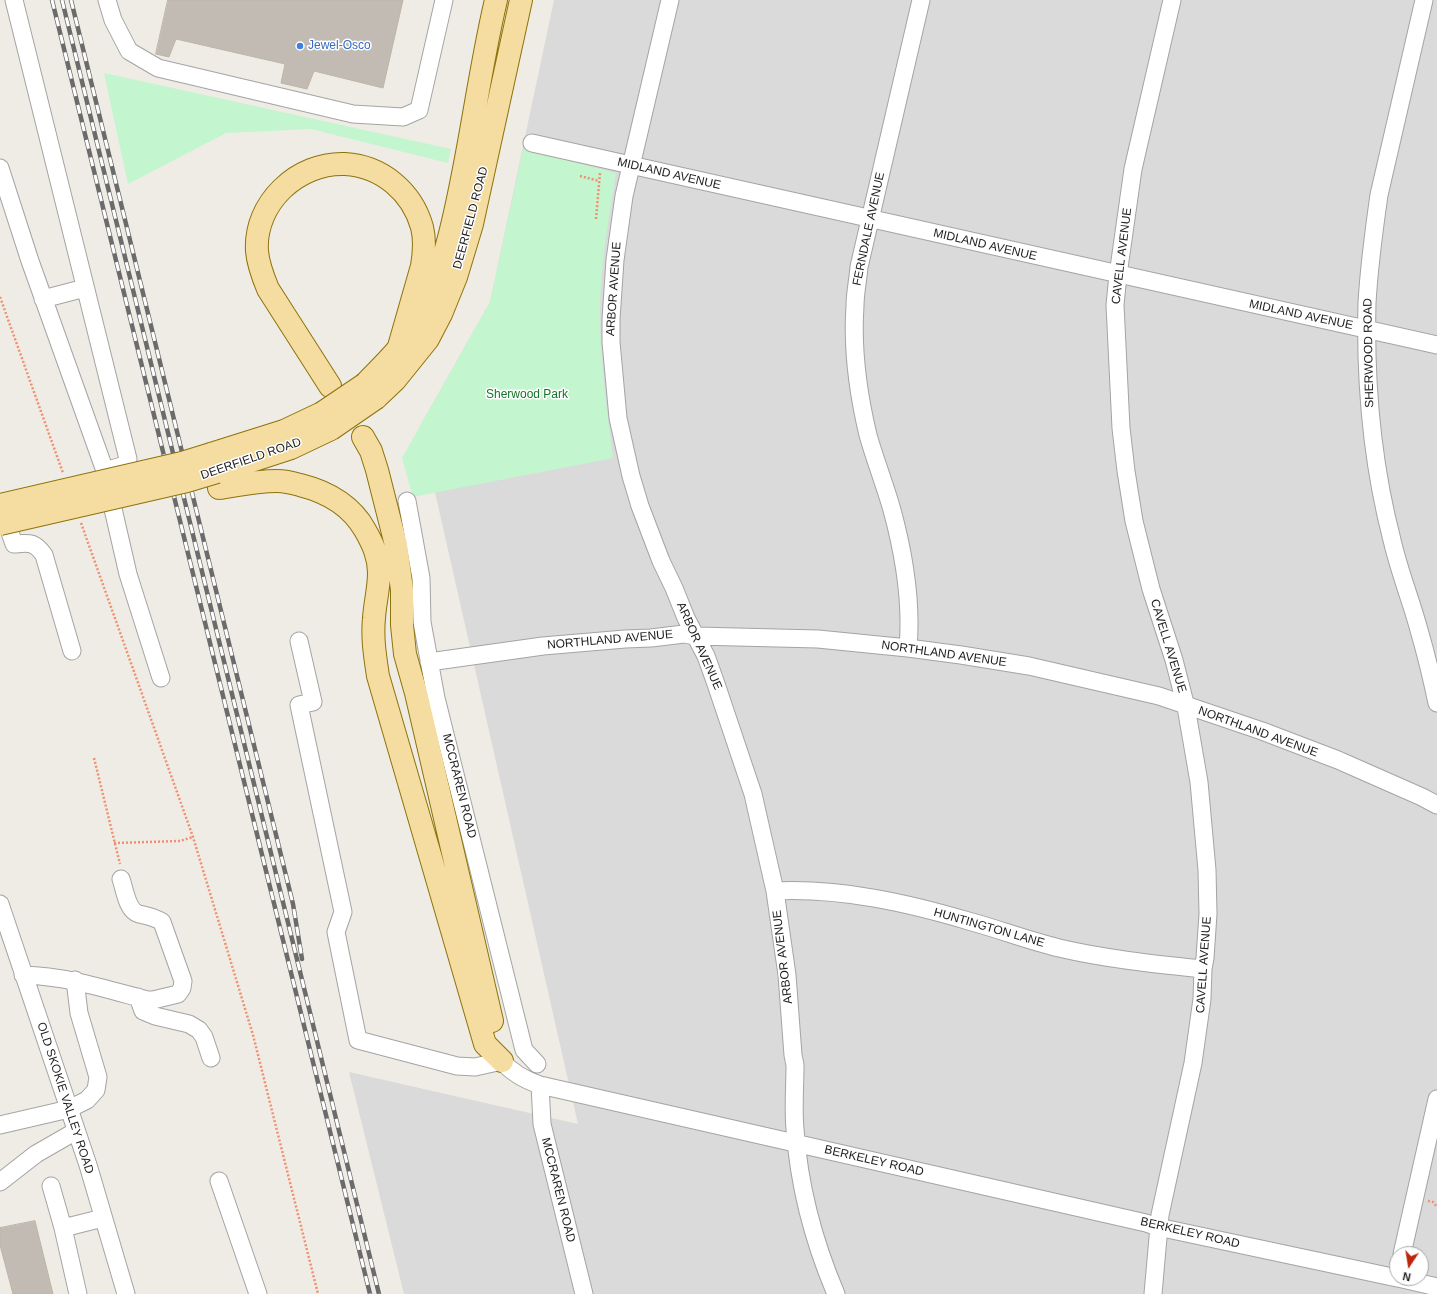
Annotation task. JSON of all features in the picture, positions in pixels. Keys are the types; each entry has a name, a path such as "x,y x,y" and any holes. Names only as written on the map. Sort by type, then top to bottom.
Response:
{"main road":[{"name":"DEERFIELD ROAD","path":"0,524 187,481 291,448 371,391 395,380 428,339 441,314 456,277 472,224 496,0"},
{"name":"DEERFIELD ROAD","path":"371,391 412,328 424,306 439,271 521,0"},
{"path":"330,386 268,289 261,273 257,251 258,234 263,215 273,198 283,187 305,172 332,165 346,164 367,168 386,177 403,191 415,207 422,228 424,252 422,266 398,350"},
{"path":"363,436 371,452 377,470 396,545 402,590 402,625 405,654 416,693 502,1061"},
{"name":"DEERFIELD ROAD","path":"0,505 182,463 216,471"},
{"path":"216,471 238,484 277,481 289,482 315,489 334,498 348,508 359,520 374,546 378,560 379,574 374,620 374,645 378,676 485,1044 502,1061"}],"street":[{"path":"14,0 128,459 125,465 105,471"},
{"path":"108,0 113,20 128,51 158,68 353,114 403,117 419,110 444,0"},
{"name":"ARBOR AVENUE","path":"670,0 624,196 615,260 611,342 618,418 631,476 640,506 661,562 674,588 686,618 706,656 753,794 775,890 787,975 795,1064 796,1144 802,1190 813,1235 836,1294"},
{"name":"FERNDALE AVENUE","path":"908,648 910,630 900,542 892,510 868,435 857,382 854,326 859,267 921,0"},
{"name":"CAVELL AVENUE","path":"1153,1294 1158,1227 1193,1063 1202,999 1208,914 1207,870 1199,782 1186,706 1174,660 1150,589 1134,521 1120,428 1115,304 1133,169 1172,0"},
{"name":"SHERWOOD ROAD","path":"1424,0 1379,195 1374,227 1367,302 1367,366 1371,418 1379,481 1392,540 1419,630 1437,704"},
{"name":"MIDLAND AVENUE","path":"532,143 1437,346"},
{"path":"0,168 43,299 105,471 128,574 161,678"},
{"path":"43,299 86,288"},
{"name":"MCCRAREN ROAD","path":"407,501 422,578 422,622 436,698 524,1050 537,1064"},
{"path":"0,505 14,544 31,543 39,548 44,555 72,651"},
{"name":"NORTHLAND AVENUE","path":"429,662 543,646 684,634 696,636 818,639 961,655 1029,666 1159,696 1262,731 1338,760 1437,805"},
{"path":"299,642 313,702 298,705 343,912 336,932 358,1040 457,1066 475,1067 502,1061"},
{"path":"23,975 40,975 75,980 146,999 178,994 182,988 183,981 162,922 156,918 136,913 131,910 121,873"},
{"name":"HUNTINGTON LANE","path":"775,890 803,890 868,897 905,904 1058,948 1144,963 1203,969"},
{"name":"OLD SKOKIE VALLEY ROAD","path":"0,904 88,1165 126,1294"},
{"path":"0,1125 69,1109 87,1100 96,1090 98,1077 79,1013 75,980"},
{"path":"146,999 143,1011 155,1016 190,1024 199,1030 204,1037 211,1058"},
{"name":"BERKELEY ROAD","path":"502,1061 510,1070 527,1081 540,1085 1146,1223 1158,1227 1389,1278"},
{"name":"MCCRAREN ROAD","path":"540,1085 542,1124 584,1294"},
{"path":"1404,1246 1437,1099"},
{"path":"0,1182 36,1154 76,1131"},
{"path":"219,1181 258,1294"},
{"path":"51,1186 63,1228 78,1294"},
{"path":"63,1228 103,1218"}],"path":[{"path":"596,219 598,181 604,159"},
{"path":"580,176 598,181"},
{"path":"0,297 65,478"},
{"path":"79,516 194,837 253,1035 318,1294"},
{"path":"94,758 121,873"},
{"path":"114,843 180,841 194,837"}],"shaded area":[{"path":"554,0 1437,0 1437,1294 404,1294 349,1072 578,1124 420,426 490,302"}],"green space":[{"path":"104,73 451,149 448,163 311,129 226,133 128,184"},
{"name":"Sherwood Park","path":"523,149 616,173 603,259 600,294 600,330 606,403 613,458 413,497 402,458 490,302"}],"building":[{"name":"Jewel-Osco","path":"168,0 403,0 383,88 314,71 307,89 281,83 285,64 176,39 169,57 156,54"},
{"path":"35,1221 53,1294 13,1294 0,1245 0,1228"}],"railway":[{"path":"52,0 370,1294"},
{"path":"62,0 379,1294"},
{"path":"71,0 293,904 302,959"}],"place":[{"name":"Jewel-Osco","path":"300,46"}]}
